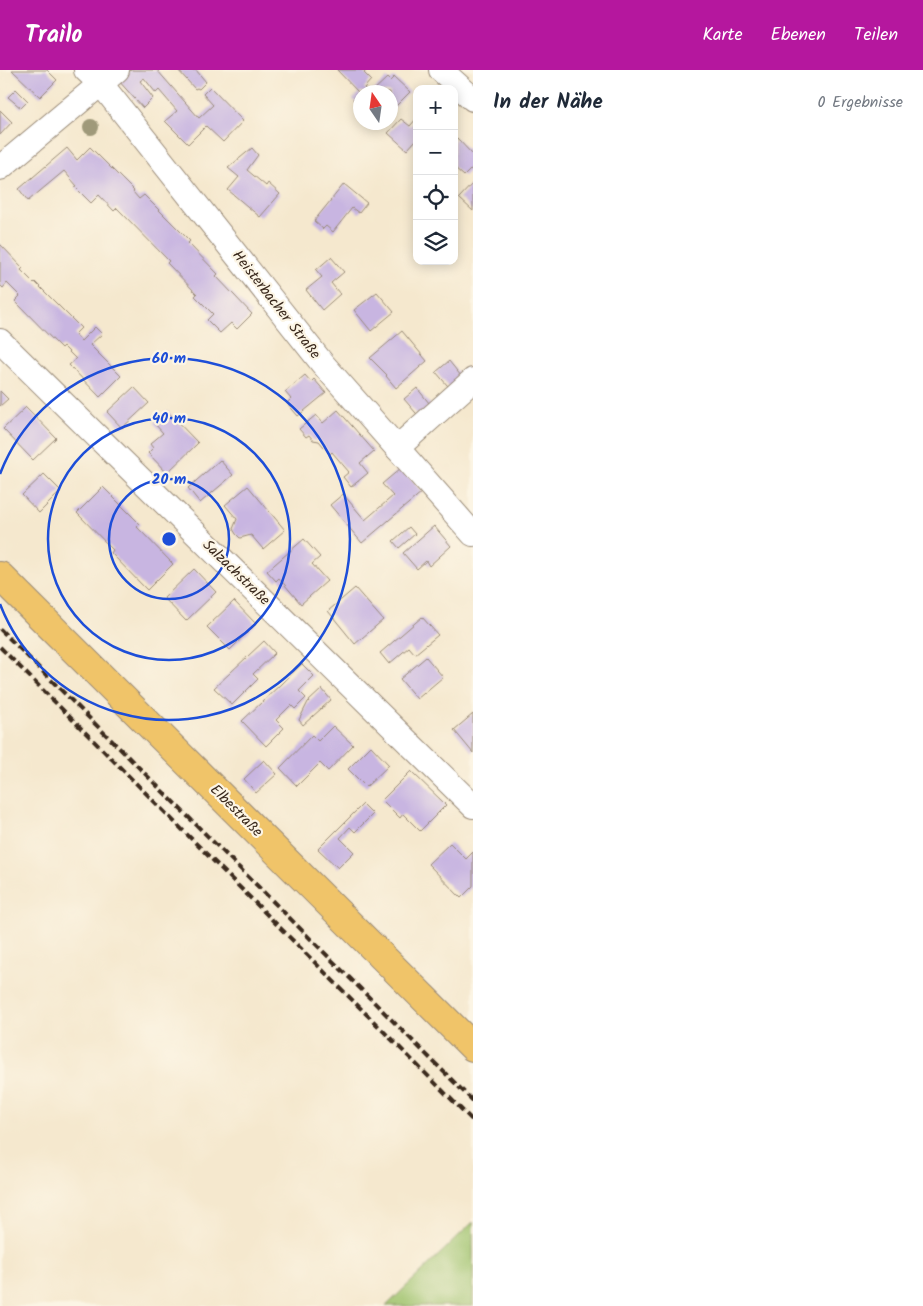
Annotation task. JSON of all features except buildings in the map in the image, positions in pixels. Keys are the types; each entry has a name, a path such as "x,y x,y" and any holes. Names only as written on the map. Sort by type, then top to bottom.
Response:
{"main road":[{"name":"Elbestraße","path":"0,576 473,1047"}],"street":[{"path":"441,70 473,99"},
{"path":"0,168 40,134 101,75"},
{"name":"Heisterbacher Straße","path":"101,75 322,363 473,534"},
{"name":"Salzachstraße","path":"0,341 473,806"},
{"path":"397,448 473,380"}],"green space":[{"path":"473,1222 473,1306 386,1306"}],"railway":[{"path":"0,629 473,1101"},
{"path":"0,647 473,1121"}]}
